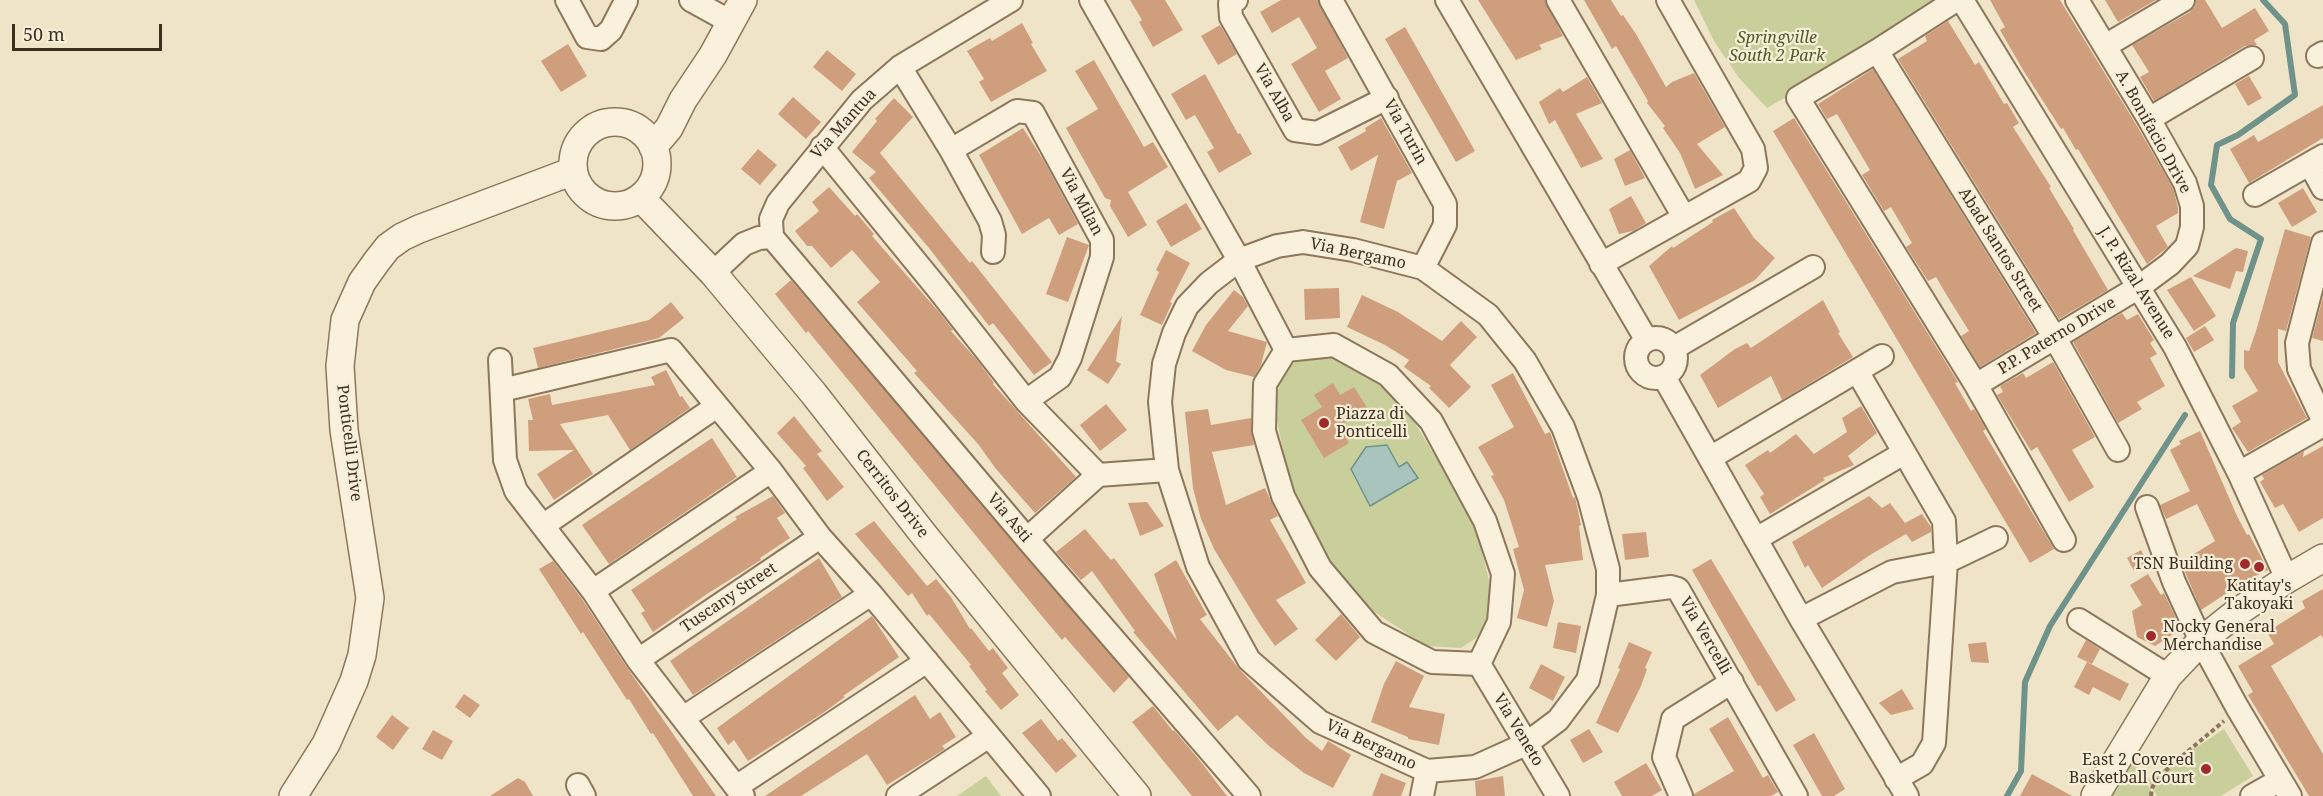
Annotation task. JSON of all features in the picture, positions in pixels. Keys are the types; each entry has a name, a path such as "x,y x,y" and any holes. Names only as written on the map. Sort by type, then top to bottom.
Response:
{"street":[{"path":"567,0 587,37 601,39 611,30 626,1"},
{"path":"650,141 669,128 683,100 713,55 738,6 691,0"},
{"name":"Via Mantua","path":"772,237 771,219 778,203 862,100 900,67 1011,0"},
{"path":"1091,0 1239,260 1286,350"},
{"name":"Via Alba","path":"1236,0 1230,4 1231,17 1295,130 1317,133 1387,98"},
{"name":"Via Turin","path":"1331,0 1445,204 1445,225 1423,268"},
{"path":"1447,0 1646,339"},
{"path":"1558,0 1684,217"},
{"path":"1601,264 1749,181 1756,168 1753,149 1668,0"},
{"path":"1956,0 1798,98 1976,385 2064,540"},
{"name":"J. P. Rizal Avenue","path":"1962,0 2175,346 2240,473 2287,579"},
{"name":"A. Bonifacio Drive","path":"2077,0 2185,183 2192,206 2192,226 2187,246 2170,264 2139,287"},
{"path":"2105,46 2183,0"},
{"name":"Abad Santos Street","path":"1877,51 2055,338 2118,450"},
{"path":"2149,119 2252,57"},
{"path":"900,67 951,150 990,221 994,235 993,252"},
{"name":"Via Milan","path":"951,150 1017,111 1034,113 1102,240 1102,257 1070,358 1060,377 1026,401"},
{"path":"609,122 623,122 635,127 650,141 657,159 656,172 652,185 641,198 620,206 608,206 595,202 584,194 577,184 572,158 576,144 585,133 596,126 609,122"},
{"path":"822,147 1026,401 1098,475"},
{"path":"2255,195 2316,160 2323,188"},
{"name":"Ponticelli Drive","path":"292,796 316,761 342,711 362,655 368,621 370,598 344,430 340,366 345,320 362,282 388,247 402,237 573,171"},
{"name":"Cerritos Drive","path":"641,198 713,273 814,394 924,535 1137,796"},
{"path":"713,273 744,244 759,238 772,237"},
{"name":"Via Asti","path":"772,237 1027,539 1249,796"},
{"name":"Via Bergamo","path":"1303,242 1353,250 1423,268 1488,315 1525,361 1563,427 1589,496 1608,569 1608,595 1588,680 1558,720 1526,744 1475,767 1427,771 1320,722 1249,660 1198,567 1167,470 1160,402 1164,364 1174,333 1187,306 1209,283 1239,260 1277,246 1303,242"},
{"path":"2323,243 2297,343 2299,369 2323,420"},
{"path":"1674,348 1813,267"},
{"name":"P.P. Paterno Drive","path":"1976,385 2139,287"},
{"path":"1654,337 1666,339 1674,348 1677,359 1673,370 1664,377 1652,378 1642,373 1635,363 1636,351 1646,339 1654,337"},
{"path":"1334,345 1388,375 1431,421 1485,522 1503,574 1499,622 1479,664 1432,662 1374,632 1320,568 1283,496 1264,431 1265,384 1286,350 1334,345"},
{"path":"502,390 671,350 771,471 820,537 871,594 1039,796"},
{"path":"1710,458 1882,356"},
{"path":"500,360 505,460 516,491 593,591 638,660 740,791 927,661"},
{"path":"1664,377 1801,619 1901,788 1922,764 1934,743 1946,562 1944,521 1857,371"},
{"path":"544,525 717,406"},
{"path":"2240,473 2323,425"},
{"path":"1756,539 1904,453"},
{"path":"1027,539 1098,475 1167,470"},
{"path":"593,591 771,471"},
{"path":"2147,507 2174,582 2201,641 2285,788 2252,796"},
{"name":"Tuscany Street","path":"638,660 820,537"},
{"path":"1801,619 1892,572 1946,562 1996,538"},
{"path":"2095,796 2168,676 2201,641 2236,613 2323,558"},
{"name":"Via Vercelli","path":"1608,595 1671,587 1678,589 1796,796"},
{"path":"683,718 871,594"},
{"path":"2079,621 2168,676"},
{"name":"Via Veneto","path":"1479,664 1558,796"},
{"name":"Via Vercelli","path":"1681,796 1664,757 1673,719 1732,682"},
{"path":"898,796 989,736"},
{"path":"1422,796 1427,771"}],"path":[{"path":"2151,796 2157,779 2213,732 2237,707"}],"green space":[{"name":"Springville South 2 Park","path":"1694,0 1942,0 1868,50 1767,108 1739,78 1714,41"},
{"path":"1319,352 1348,359 1404,405 1474,520 1494,600 1481,635 1461,648 1426,646 1373,611 1326,555 1288,477 1275,410 1280,380 1290,364"},
{"name":"East 2 Covered Basketball Court","path":"2224,729 2253,776 2221,796 2157,796 2147,780"},
{"path":"2131,755 2154,796 2111,796"},
{"path":"986,776 1001,796 957,796"}],"water":[{"path":"1387,445 1399,467 1407,462 1418,478 1370,506 1351,469 1366,447"}],"building":[{"path":"1130,0 1165,0 1183,30 1153,47 1139,22 1142,20"},
{"path":"1281,0 1318,0 1348,58 1325,71 1341,99 1319,112 1291,64 1317,48 1299,17 1272,33 1260,12"},
{"path":"1478,0 1545,0 1563,36 1539,45 1542,49 1516,60"},
{"path":"1584,0 1611,0 1636,34 1666,87 1694,73 1725,127 1697,144 1723,175 1695,189 1680,153 1663,128 1665,126 1647,103 1648,101 1616,46 1612,49"},
{"path":"1990,0 2060,0 2137,126 2173,188 2178,208 2178,213 2156,226 2168,247 2147,264 2078,149 2076,150 2063,128 2061,129 2023,70 2000,30 2005,27"},
{"path":"2105,0 2156,0 2118,22"},
{"path":"2196,0 2205,0 2222,28 2255,8 2269,31 2254,40 2257,45 2245,46 2154,101 2140,77 2149,72 2132,45 2190,12"},
{"path":"1948,21 1975,65 1979,62 2004,104 2007,103 2019,123 2013,127 2051,187 2049,188 2108,290 2059,319 1898,59 1927,41 1925,36"},
{"path":"1022,23 1047,71 991,102 979,82 984,79 967,51 990,38 992,41"},
{"path":"1220,25 1237,54 1218,65 1201,36"},
{"path":"1405,27 1475,151 1456,162 1385,39"},
{"path":"568,44 587,76 561,92 541,61"},
{"path":"827,50 856,74 842,91 813,67"},
{"path":"1094,60 1144,147 1153,142 1168,167 1128,192 1147,225 1128,237 1110,206 1111,200 1105,198 1066,128 1098,109 1075,71"},
{"path":"1873,69 2036,333 1980,367 1961,336 1969,331 1936,277 1928,281 1906,247 1912,243 1891,207 1884,211 1862,175 1870,170 1837,114 1827,119 1818,104"},
{"path":"1205,74 1238,134 1240,133 1252,154 1219,173 1207,152 1214,148 1195,115 1186,120 1171,94"},
{"path":"2249,76 2262,98 2248,106 2235,84"},
{"path":"1587,77 1602,103 1576,114 1603,159 1581,168 1555,120 1549,124 1539,102 1560,88 1563,92"},
{"path":"793,97 821,122 806,139 778,114"},
{"path":"894,98 913,117 880,153 970,263 972,261 1052,362 1034,375 993,323 989,326 929,248 869,178 876,172 852,152 877,121 875,119"},
{"path":"2323,105 2323,138 2249,183 2230,149 2254,135 2258,142"},
{"path":"1381,118 1412,173 1397,181 1384,229 1360,222 1378,155 1351,171 1338,147 1366,131 1365,128"},
{"path":"1794,118 1958,382 1955,383 1971,411 1974,409 1986,429 1983,431 2054,549 2030,563 1773,131"},
{"path":"1023,128 1044,161 1078,224 1059,235 1049,218 1022,234 979,155"},
{"path":"758,149 777,165 760,185 741,169"},
{"path":"1630,150 1645,178 1625,186 1614,159"},
{"path":"829,187 855,216 857,214 874,234 872,236 939,312 953,330 951,331 978,361 993,384 1076,477 1035,513 996,469 978,444 914,373 917,371 857,302 880,282 852,250 831,268 812,246 807,246 795,231 819,211 812,202"},
{"path":"2303,188 2317,212 2292,227 2278,203"},
{"path":"1631,196 1646,223 1633,231 1619,234 1609,209"},
{"path":"1186,203 1202,229 1171,247 1156,221"},
{"path":"1734,208 1754,238 1775,258 1755,280 1679,320 1649,266 1672,246 1673,248 1713,222 1712,220"},
{"path":"2285,229 2311,237 2286,331 2278,329 2278,362 2307,418 2248,452 2232,428 2241,422 2232,406 2258,391 2244,368 2244,350 2249,351 2256,331"},
{"path":"1067,237 1089,245 1068,302 1046,294"},
{"path":"2236,248 2248,251 2243,272 2236,271 2230,289 2193,276"},
{"path":"1166,250 1190,263 1170,302 1172,303 1162,325 1140,315 1159,272 1156,270"},
{"path":"2191,277 2216,316 2194,331 2167,290"},
{"path":"791,280 1129,677 1114,693 1065,637 1062,640 775,294"},
{"path":"1339,288 1340,318 1305,320 1304,289"},
{"path":"1234,290 1243,297 1248,306 1228,331 1267,342 1261,365 1254,377 1226,370 1192,351 1206,325"},
{"path":"1362,295 1398,312 1442,341 1461,321 1477,337 1450,365 1471,387 1449,408 1429,388 1431,386 1404,367 1409,360 1385,345 1347,327"},
{"path":"2323,297 2323,341 2312,338"},
{"path":"1823,300 1840,332 1838,333 1853,357 1782,400 1771,376 1718,408 1700,375 1735,349 1747,343 1751,348"},
{"path":"671,302 684,318 659,338 538,368 533,348 649,320"},
{"path":"2122,313 2127,320 2138,314 2154,340 2150,343 2157,354 2150,358 2165,386 2137,402 2142,409 2118,423 2073,342"},
{"path":"1122,316 1116,361 1121,364 1108,384 1087,370"},
{"path":"2205,326 2214,340 2194,352 2186,338"},
{"path":"2053,362 2095,437 2072,450 2094,487 2069,502 2037,447 2031,451 1997,395 2003,392 2000,386 2023,373 2026,378"},
{"path":"666,370 680,397 682,396 690,408 630,450 608,415 560,424 593,474 554,500 537,474 574,450 529,451 528,420 533,420 528,399 550,394 552,405 655,385 651,377"},
{"path":"1513,373 1545,434 1550,432 1573,498 1575,497 1581,525 1579,526 1583,560 1545,565 1554,601 1547,627 1517,618 1524,590 1513,549 1519,547 1504,500 1491,476 1494,475 1478,447 1514,427 1491,385"},
{"name":"Piazza di Ponticelli","path":"1333,383 1340,395 1354,387 1368,409 1339,426 1349,443 1324,458 1301,420 1322,407 1314,395"},
{"path":"1106,404 1127,430 1100,451 1080,425"},
{"path":"1861,406 1877,433 1848,456 1854,465 1823,478 1825,480 1770,514 1760,497 1764,494 1745,465 1768,450 1770,453 1796,434 1814,454 1847,432 1842,418"},
{"path":"1208,409 1211,425 1251,418 1254,445 1212,452 1226,505 1265,488 1278,516 1270,520 1306,583 1276,600 1298,629 1275,646 1214,549 1201,519 1193,488 1185,412"},
{"path":"794,416 822,451 817,454 844,487 827,501 803,468 806,466 777,433"},
{"path":"2200,431 2237,516 2268,570 2247,580 2201,610 2181,562 2215,541 2197,504 2166,519 2160,505 2190,491 2170,450 2181,444 2179,441"},
{"path":"712,438 737,477 609,564 582,525"},
{"path":"2323,446 2323,518 2299,532 2283,504 2275,508 2260,482 2264,479 2262,475 2304,451 2303,457"},
{"path":"773,496 785,513 777,518 790,538 653,632 641,613 645,611 631,590 737,519 735,517"},
{"path":"1869,496 1882,508 1890,503 1905,523 1922,514 1931,527 1931,532 1912,542 1906,534 1870,555 1822,588 1808,565 1805,568 1792,542"},
{"path":"1147,502 1164,526 1140,536 1128,503"},
{"path":"874,521 927,586 936,579 951,597 970,629 989,651 993,648 1008,668 1002,673 1019,695 1001,710 985,691 987,690 969,666 971,665 929,614 927,616 912,593 908,596 855,534"},
{"path":"1085,529 1111,560 1114,558 1177,640 1154,574 1176,560 1207,615 1200,619 1240,670 1306,738 1322,751 1328,741 1351,755 1333,788 1304,773 1269,746 1237,715 1218,731 1133,632 1135,631 1092,571 1081,580 1056,552"},
{"path":"1646,532 1649,557 1625,560 1622,534"},
{"path":"2141,550 2148,563 2134,571 2127,558"},
{"path":"819,558 842,597 693,695 670,661"},
{"path":"1711,559 1796,700 1776,712 1760,685 1758,686 1692,570"},
{"path":"553,561 582,599 716,796 693,796 653,733 651,734 629,699 627,700 583,632 581,634 539,569"},
{"path":"2148,574 2161,595 2164,593 2181,629 2155,646 2137,637 2132,611 2142,605 2130,585"},
{"path":"2323,589 2323,638 2321,635 2271,666 2323,754 2323,796 2309,796 2248,695 2253,692 2238,666 2274,644 2267,632 2305,608 2302,601"},
{"path":"1341,614 1360,637 1336,661 1315,640"},
{"path":"872,616 899,657 843,696 845,697 823,713 748,761 734,740 728,745 717,728"},
{"path":"1558,622 1581,626 1576,653 1553,648"},
{"path":"2086,640 2100,649 2092,664 2077,657"},
{"path":"1629,642 1652,652 1641,686 1618,733 1596,723 1620,669 1618,668"},
{"path":"1986,642 1989,663 1971,662 1968,644"},
{"path":"1396,661 1424,676 1409,707 1445,714 1439,745 1408,739 1408,737 1371,722 1384,684"},
{"path":"2087,662 2129,684 2120,701 2093,687 2089,695 2074,687"},
{"path":"1541,664 1565,677 1553,701 1529,688"},
{"path":"1902,689 1914,709 1891,715 1879,703"},
{"path":"464,694 480,705 470,718 455,707"},
{"path":"915,695 930,719 940,712 956,737 942,746 945,749 887,785 867,754 801,796 765,796"},
{"path":"1153,706 1227,796 1192,796 1132,722"},
{"path":"392,715 409,728 393,750 376,737"},
{"path":"1728,717 1763,778 1768,775 1778,792 1771,796 1694,796 1734,771 1709,729"},
{"path":"1041,719 1058,741 1062,738 1077,756 1056,773 1022,733"},
{"path":"1589,729 1603,752 1583,763 1570,740"},
{"path":"433,730 453,741 442,760 422,749"},
{"path":"1814,733 1845,789 1834,796 1822,796 1793,745"},
{"path":"1646,763 1662,790 1652,796 1622,796 1614,782"},
{"path":"1381,773 1406,783 1401,796 1372,796"},
{"path":"2032,774 2072,796 2020,796"},
{"path":"1503,776 1505,796 1476,796 1475,781"},
{"path":"518,778 525,782 533,796 490,796"}],"waterway":[{"path":"2232,376 2233,323 2261,239 2230,219 2211,185 2217,145 2238,135 2295,95 2285,24 2263,0"},
{"path":"2007,796 2021,771 2025,682 2050,626 2185,415"}],"place":[{"name":"Piazza di Ponticelli","path":"1324,423"},
{"name":"TSN Building","path":"2245,564"},
{"name":"Katitay's Takoyaki","path":"2259,567"},
{"name":"Nocky General Merchandise","path":"2151,636"},
{"name":"East 2 Covered Basketball Court","path":"2206,769"}]}
